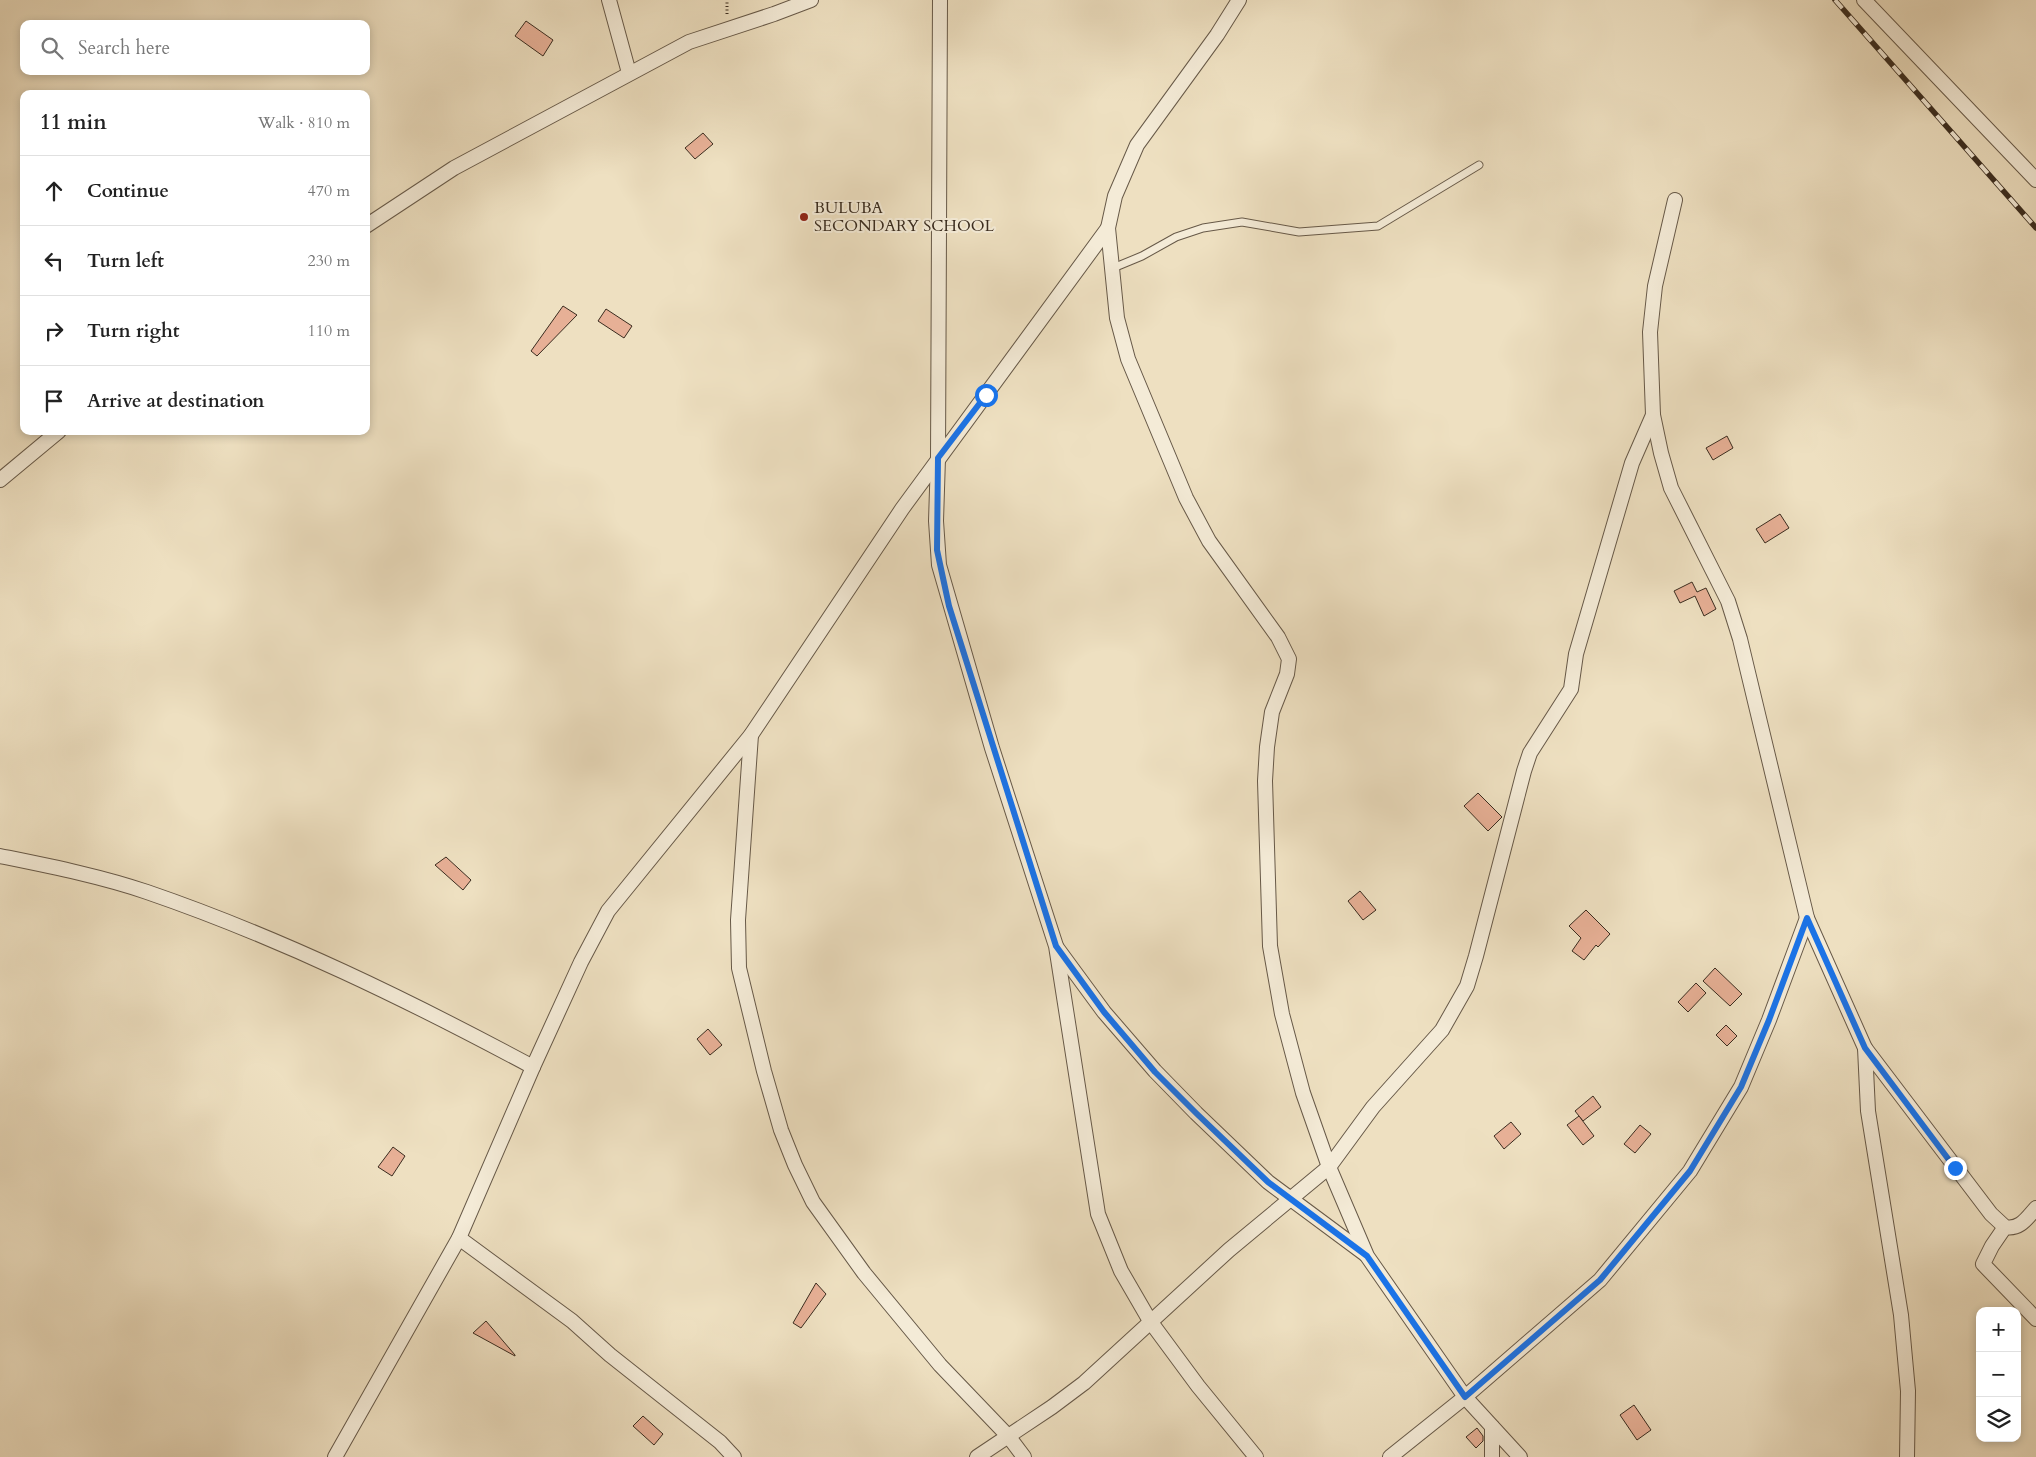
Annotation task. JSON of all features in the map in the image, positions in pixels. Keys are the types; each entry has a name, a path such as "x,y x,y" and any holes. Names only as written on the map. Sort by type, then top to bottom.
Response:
{"street":[{"path":"609,0 629,72"},
{"path":"370,223 454,168 629,72 689,42 810,0"},
{"path":"940,0 938,458 936,521 939,565 995,757 1056,946 1098,1214 1121,1271 1150,1321 1198,1386 1256,1457"},
{"path":"1239,0 1217,35 1137,145 1115,196 1108,228 1117,318 1128,358 1186,498 1208,541 1278,637 1289,659 1287,674 1272,712 1267,747 1265,781 1270,946 1282,1014 1303,1093 1329,1167 1367,1256 1465,1397 1520,1457"},
{"path":"1864,0 2036,180"},
{"path":"1676,200 1655,286 1650,332 1653,415 1661,454 1671,488 1728,601 1740,639 1807,918 1865,1048 1991,1214 2005,1227 2014,1228 2022,1224 2036,1208"},
{"path":"335,1457 459,1238 533,1067 581,962 608,911 751,736 938,458 1108,228"},
{"path":"977,1457 1084,1383 1150,1321 1329,1167 1373,1107 1442,1030 1467,986 1530,753 1571,689 1576,654 1632,463 1653,415"},
{"path":"0,480 54,435"},
{"path":"751,736 738,920 740,968 764,1071 781,1130 813,1202 864,1273 940,1364 1008,1437 1024,1457"},
{"path":"0,856 77,873 146,892 275,941 358,978 533,1067"},
{"path":"1390,1457 1465,1397 1600,1280 1690,1171 1741,1087 1769,1020 1807,918"},
{"path":"1056,946 1104,1012 1155,1072 1268,1182 1367,1256"},
{"path":"1865,1048 1868,1110 1900,1315 1907,1382 1907,1457"},
{"path":"2005,1227 1983,1264 2036,1319"},
{"path":"459,1238 572,1321 610,1355 720,1442 734,1457"},
{"path":"1492,1426 1492,1457"}],"lane":[{"path":"1113,268 1142,256 1176,237 1203,228 1242,222 1299,232 1378,226 1479,164"}],"building":[{"path":"526,21 553,40 543,56 515,36"},
{"path":"703,133 713,144 695,159 685,148"},
{"path":"563,306 577,315 537,356 531,351"},
{"path":"606,309 632,326 624,338 598,321"},
{"path":"1727,436 1733,448 1713,460 1706,448"},
{"path":"1780,514 1789,528 1765,543 1756,529"},
{"path":"1692,582 1697,592 1706,588 1716,609 1704,616 1695,596 1680,603 1674,591"},
{"path":"1478,793 1502,817 1488,831 1464,806"},
{"path":"446,857 471,880 463,890 435,865"},
{"path":"1360,891 1376,910 1363,920 1348,901"},
{"path":"1586,910 1610,934 1598,947 1596,945 1584,960 1572,951 1581,938 1569,926"},
{"path":"1715,968 1742,994 1730,1006 1703,981"},
{"path":"1696,983 1706,993 1688,1012 1678,1002"},
{"path":"1726,1025 1737,1036 1727,1046 1716,1035"},
{"path":"708,1029 722,1045 710,1055 697,1039"},
{"path":"1593,1096 1601,1107 1583,1121 1575,1111"},
{"path":"1579,1116 1594,1136 1583,1145 1567,1125"},
{"path":"1511,1122 1521,1134 1504,1149 1494,1136"},
{"path":"1640,1125 1651,1134 1635,1153 1624,1144"},
{"path":"393,1147 405,1156 392,1176 378,1167"},
{"path":"816,1283 826,1294 801,1328 793,1323"},
{"path":"486,1321 515,1355 515,1356 473,1333"},
{"path":"1634,1405 1651,1430 1637,1440 1620,1415"},
{"path":"643,1416 663,1434 654,1445 633,1426"},
{"path":"1477,1428 1483,1436 1483,1441 1476,1448 1466,1437"}],"railway":[{"path":"1835,0 2036,228"}],"place":[{"name":"BULUBA SECONDARY SCHOOL","path":"804,217"}],"route":[{"path":"986,395 938,458 937,550 949,606 992,748 1056,946 1104,1012 1155,1072 1196,1113 1268,1182 1367,1256 1427,1345 1465,1397 1600,1280 1690,1171 1741,1087 1769,1020 1807,918 1865,1048 1955,1168"}]}
